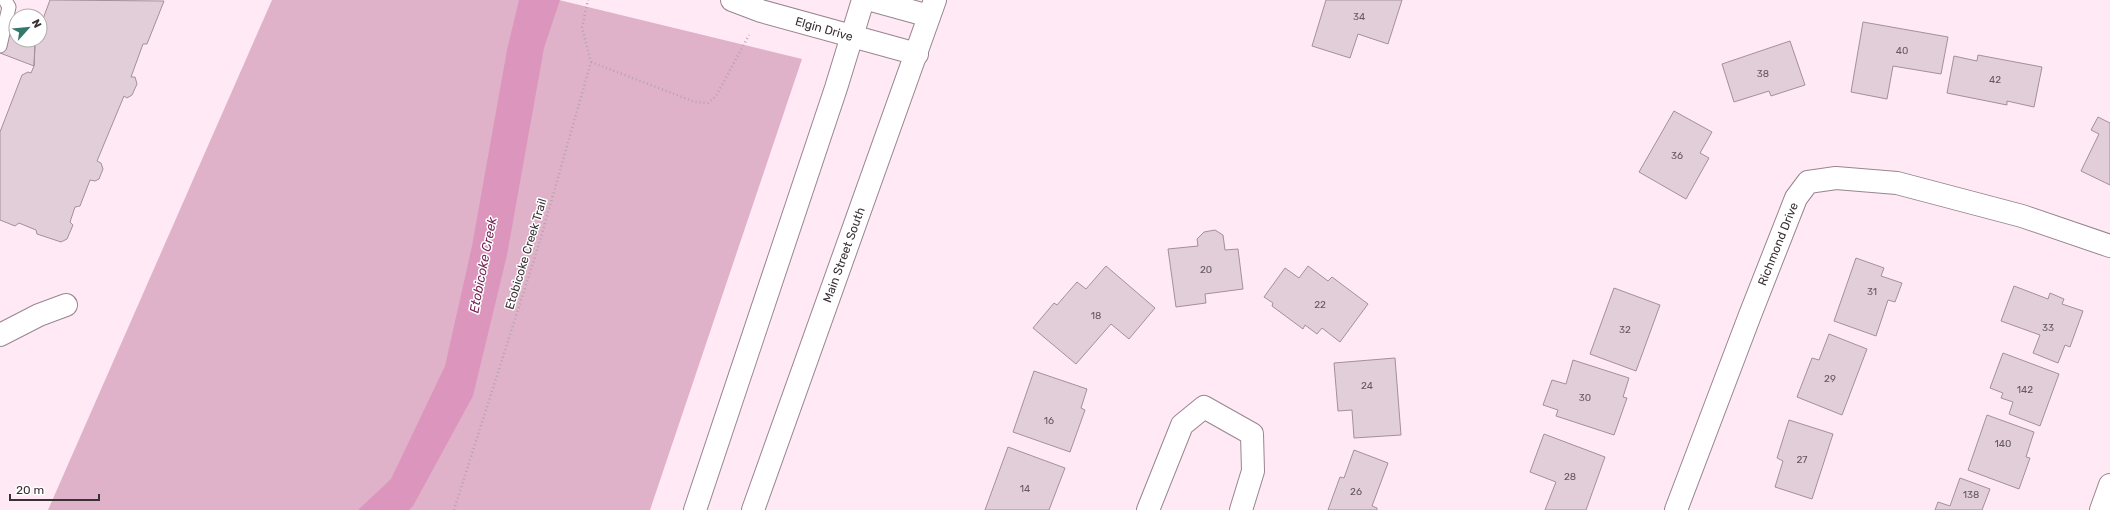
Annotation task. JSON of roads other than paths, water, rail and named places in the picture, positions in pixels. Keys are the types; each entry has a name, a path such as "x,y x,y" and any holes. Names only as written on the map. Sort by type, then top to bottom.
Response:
{"street":[{"name":"Elgin Drive","path":"732,0 746,6 852,37 917,54"},
{"path":"695,510 863,0"},
{"path":"871,0 932,8"},
{"name":"Main Street South","path":"753,510 917,54 932,8"},
{"name":"Richmond Drive","path":"1676,510 1790,212 1796,198 1808,182 1836,178 1897,183 2022,216 2110,246"},
{"path":"0,335 39,315 66,305"},
{"path":"1148,510 1182,425 1204,407 1252,434 1253,471 1241,510"},
{"path":"2101,510 2110,485"}],"lane":[{"path":"0,46 9,7 5,0"}],"water":[{"name":"Etobicoke Creek","path":"519,0 560,0 544,48 507,255 473,396 413,506 409,510 358,510 391,479 445,366 472,246 507,50"}]}
